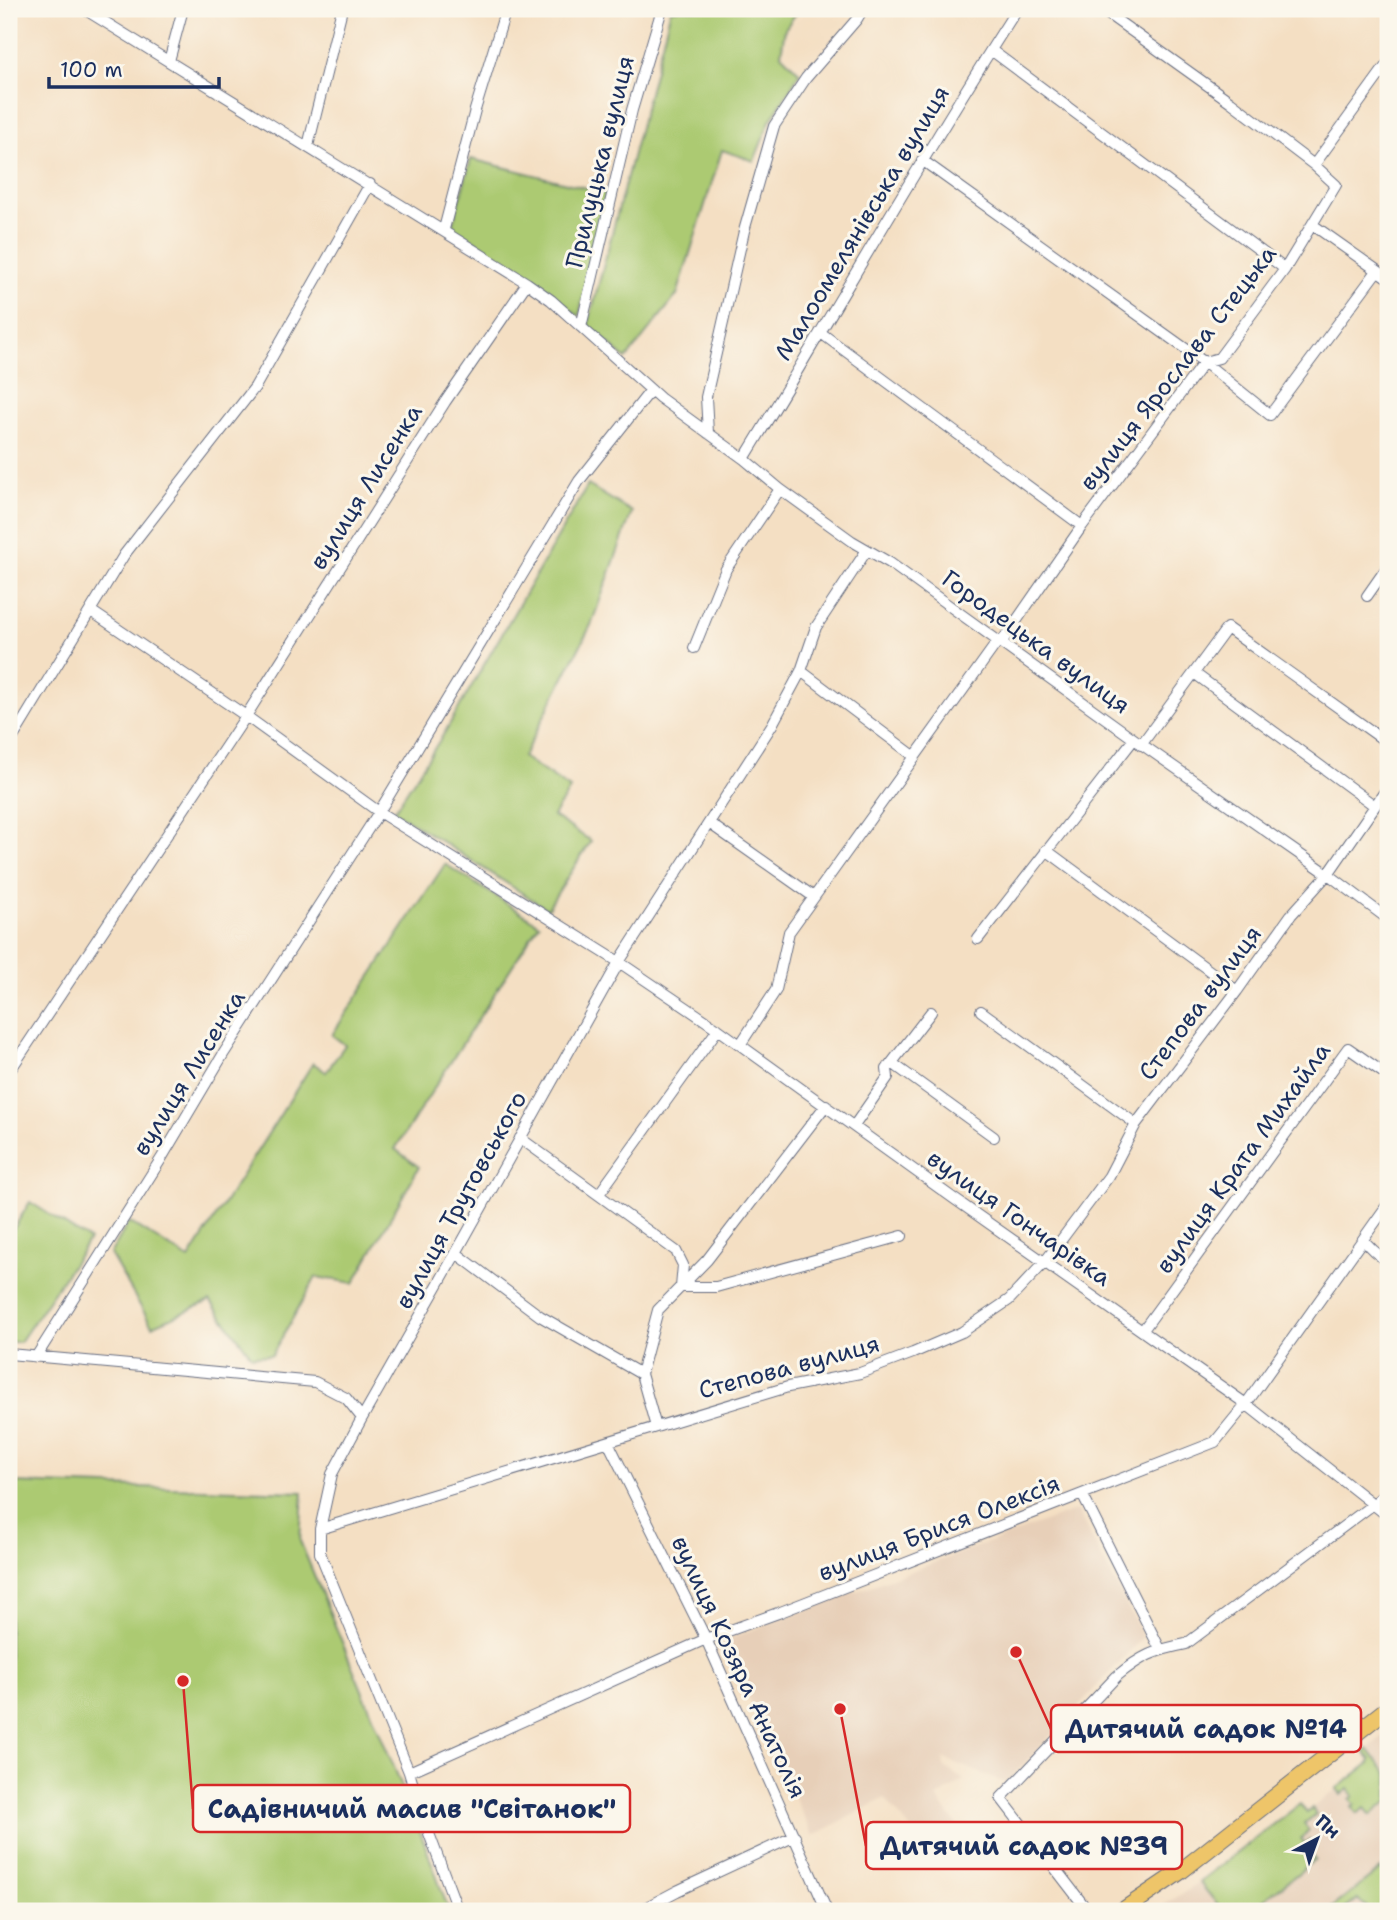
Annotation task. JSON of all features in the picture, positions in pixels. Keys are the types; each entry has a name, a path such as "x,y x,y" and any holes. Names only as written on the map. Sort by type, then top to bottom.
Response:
{"main road":[{"path":"1122,1911 1181,1871 1388,1708"}],"street":[{"name":"Городецька вулиця","path":"84,9 527,283 551,300 660,398 744,459 780,489 852,541 890,563 1388,919"},
{"path":"169,61 183,9"},
{"path":"308,146 342,9"},
{"path":"443,229 506,9"},
{"name":"Прилуцька вулиця","path":"582,327 632,110 662,9"},
{"path":"708,433 706,397 744,231 774,126 806,78 863,9"},
{"name":"Малоомелянівська вулиця","path":"744,459 922,160 1017,9"},
{"path":"1101,9 1314,165 1388,63"},
{"path":"991,50 1285,269"},
{"path":"922,160 1204,362 1270,415 1377,271"},
{"name":"вулиця Ярослава Стецька","path":"740,1045 776,990 789,932 914,756 1204,362 1219,358 1285,269 1336,185 1314,165"},
{"path":"9,744 124,555 255,387 370,184"},
{"path":"1313,225 1388,278"},
{"name":"вулиця Лисенка","path":"9,1072 246,716 444,402 527,283"},
{"path":"821,333 1082,526"},
{"name":"вулиця Лисенка","path":"36,1357 161,1159 224,1053 379,812 579,481 651,390"},
{"path":"694,648 726,569 780,489"},
{"name":"вулиця Трутовського","path":"458,1911 409,1772 320,1553 320,1529 332,1474 619,962 772,725 801,671 816,627 867,550"},
{"path":"1367,596 1388,566"},
{"path":"91,611 246,716 379,812 619,962"},
{"path":"978,939 1046,850 1194,673 1227,628 1388,743"},
{"path":"801,671 914,756"},
{"path":"1194,673 1375,806"},
{"name":"Степова вулиця","path":"320,1529 788,1387 860,1373 950,1338 1009,1300 1044,1263 1109,1176 1136,1124 1291,915 1328,874 1388,788"},
{"path":"709,823 814,897"},
{"path":"1046,850 1237,991"},
{"name":"вулиця Гончарівка","path":"619,962 718,1028 1044,1263 1247,1404 1388,1516"},
{"path":"981,1011 1136,1124"},
{"path":"854,1126 888,1077 887,1069 931,1012"},
{"path":"599,1194 718,1028"},
{"name":"вулиця Крата Михайла","path":"1143,1330 1348,1048 1388,1076"},
{"path":"892,1063 993,1137"},
{"path":"656,1427 641,1374 658,1310 707,1260 827,1105"},
{"path":"520,1138 676,1251 683,1265 681,1287"},
{"name":"вулиця Брися Олексія","path":"409,1772 706,1639 778,1614 1214,1442 1247,1404 1388,1204"},
{"path":"681,1287 716,1287 902,1236"},
{"path":"1363,1240 1388,1262"},
{"path":"456,1253 540,1316 641,1374"},
{"path":"9,1354 315,1382 346,1398 362,1418"},
{"name":"вулиця Козяра Анатолія","path":"608,1442 706,1639 827,1911"},
{"path":"1088,1911 1001,1798 1117,1676 1136,1660 1160,1649 1186,1644 1388,1491"},
{"path":"1082,1494 1160,1649"},
{"path":"639,1911 795,1836"}],"shaded area":[{"path":"1077,1510 1143,1637 1006,1783 943,1758 944,1767 964,1780 937,1798 958,1827 927,1849 885,1798 813,1836 722,1641"},
{"path":"1388,1732 1388,1911 1154,1911 1193,1887 1300,1804 1307,1812 1370,1763 1371,1760 1364,1752"}],"green space":[{"path":"671,9 799,9 785,29 781,54 800,73 770,121 754,161 722,150 677,295 626,359 588,325"},
{"path":"471,159 606,193 579,317 534,279 452,227"},
{"path":"588,485 632,512 591,625 523,757 570,789 553,816 591,841 547,909 394,811 445,732"},
{"path":"445,864 539,924 395,1149 419,1167 354,1283 316,1277 272,1355 252,1356 210,1301 152,1326 110,1254 129,1222 189,1259 313,1063 326,1072 345,1045 332,1035"},
{"path":"30,1202 89,1240 20,1342 9,1342 9,1236"},
{"path":"9,1459 12,1483 303,1492 300,1541 416,1820 449,1911 9,1911"},
{"path":"1368,1749 1388,1775 1388,1801 1371,1815 1365,1808 1357,1814 1350,1799 1354,1796 1349,1789 1341,1795 1336,1789 1370,1763 1371,1760 1364,1752"},
{"path":"1300,1804 1307,1812 1312,1808 1316,1814 1304,1824 1309,1831 1301,1838 1305,1844 1309,1840 1315,1848 1309,1853 1315,1860 1250,1911 1223,1911 1199,1882"},
{"path":"1381,1869 1388,1877 1388,1911 1369,1911 1358,1899 1343,1911 1328,1911"}],"place":[{"name":"Дитячий садок №14","path":"1016,1652"},
{"name":"Садівничий масив \"Світанок\"","path":"183,1681"},
{"name":"Дитячий садок №39","path":"840,1709"}]}
